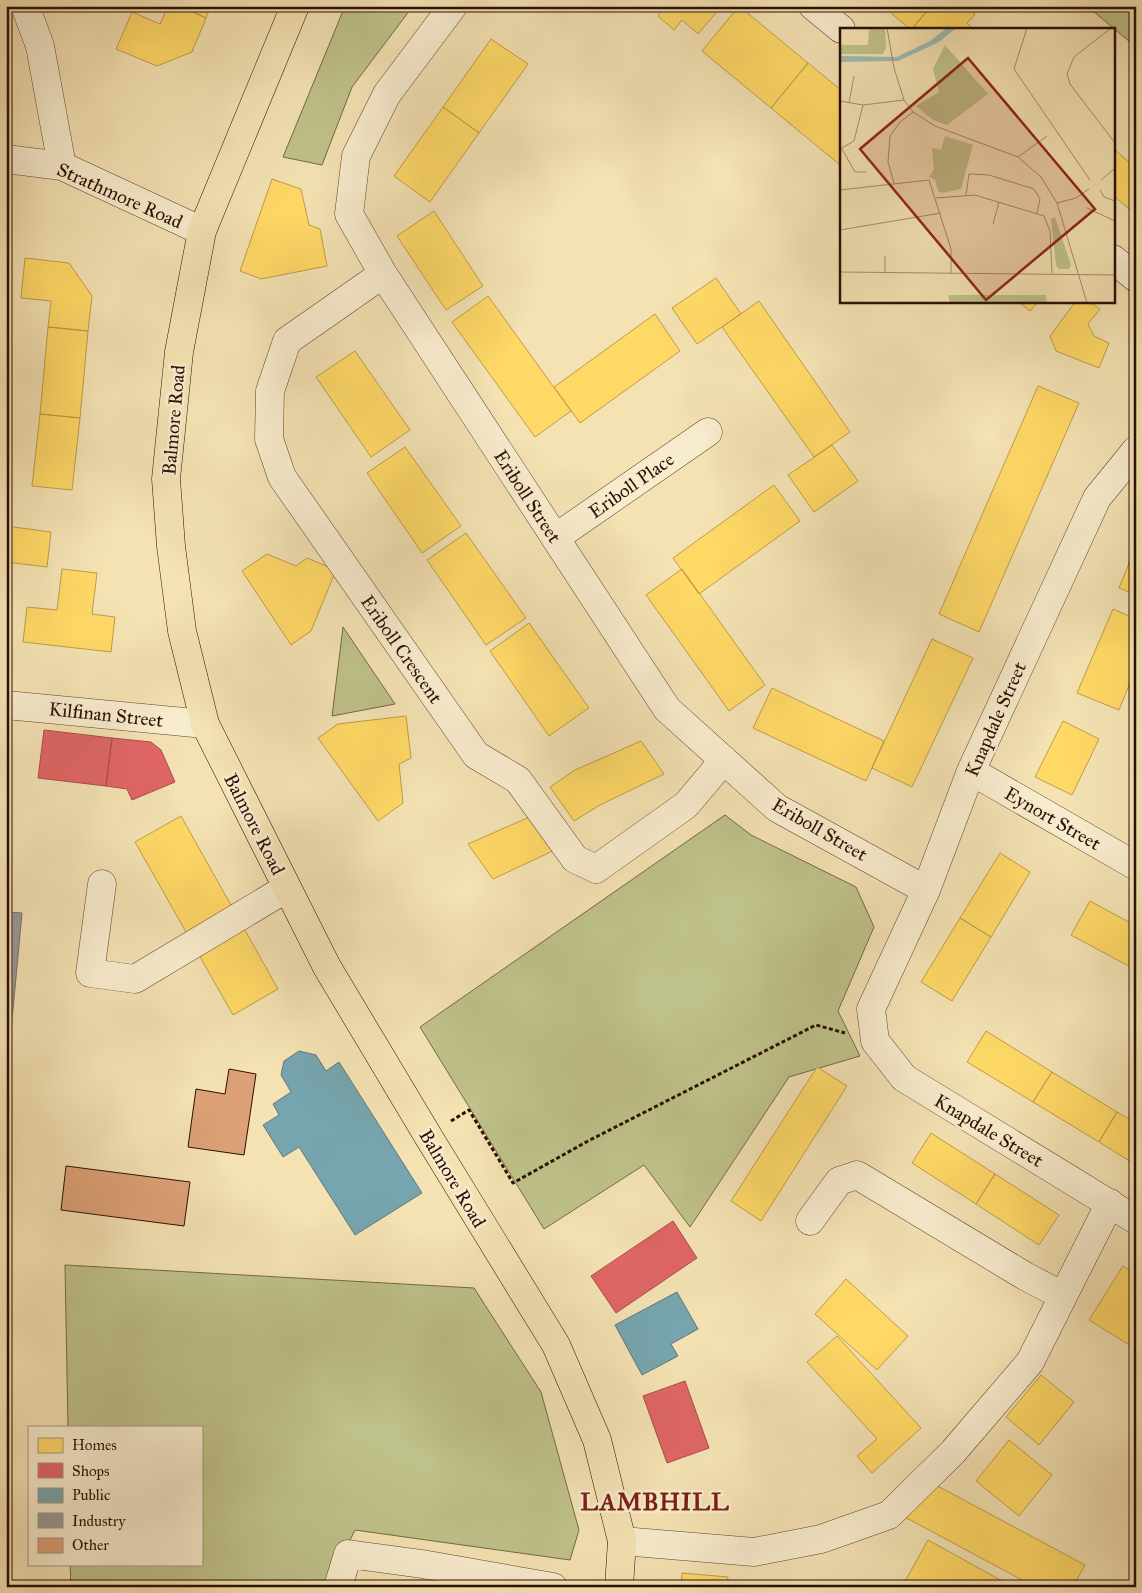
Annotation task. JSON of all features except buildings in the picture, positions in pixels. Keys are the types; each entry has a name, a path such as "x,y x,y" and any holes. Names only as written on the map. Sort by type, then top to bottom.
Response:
{"main road":[{"name":"Balmore Road","path":"295,6 202,231 179,352 166,478 171,546 182,632 205,724 327,967 556,1345 597,1440 622,1541 619,1587"}],"street":[{"path":"25,6 40,46 62,166"},
{"name":"Eriboll Street","path":"454,6 387,94 356,156 349,214 382,274 667,709 777,808 926,890"},
{"path":"813,6 840,28"},
{"name":"Strathmore Road","path":"6,159 62,166 202,231"},
{"path":"1114,260 1136,278"},
{"name":"Eriboll Crescent","path":"382,274 287,341 270,391 269,439 282,477 476,755 518,780 575,859 596,868 686,804 724,760"},
{"name":"Eriboll Place","path":"555,538 708,432"},
{"name":"Knapdale Street","path":"1136,450 1097,498 970,771 926,890 872,1009 875,1041 904,1078 1136,1220"},
{"name":"Kilfinan Street","path":"6,705 205,724"},
{"name":"Eynort Street","path":"970,771 1136,866"},
{"path":"102,884 90,973 135,979 287,888"},
{"path":"810,1221 839,1181 857,1176 1025,1276 1063,1296"},
{"path":"622,1541 754,1552 821,1539 889,1515 953,1452 1030,1362 1110,1203"},
{"path":"338,1587 348,1554 422,1564 553,1587"}],"path":[{"path":"428,1136 469,1110 513,1183 588,1140 816,1025 875,1041"}],"green space":[{"path":"345,6 413,6 352,87 322,165 283,157"},
{"path":"1087,6 1136,6 1136,47"},
{"path":"343,627 395,704 332,716"},
{"path":"725,815 751,835 856,887 874,927 838,1011 860,1056 789,1077 690,1227 644,1165 544,1229 420,1027"},
{"path":"65,1265 474,1288 541,1392 579,1530 570,1560 355,1530 327,1587 71,1587 70,1566 202,1566 202,1426 68,1426"}],"district":[{"name":"LAMBHILL","path":"655,1502"}]}
